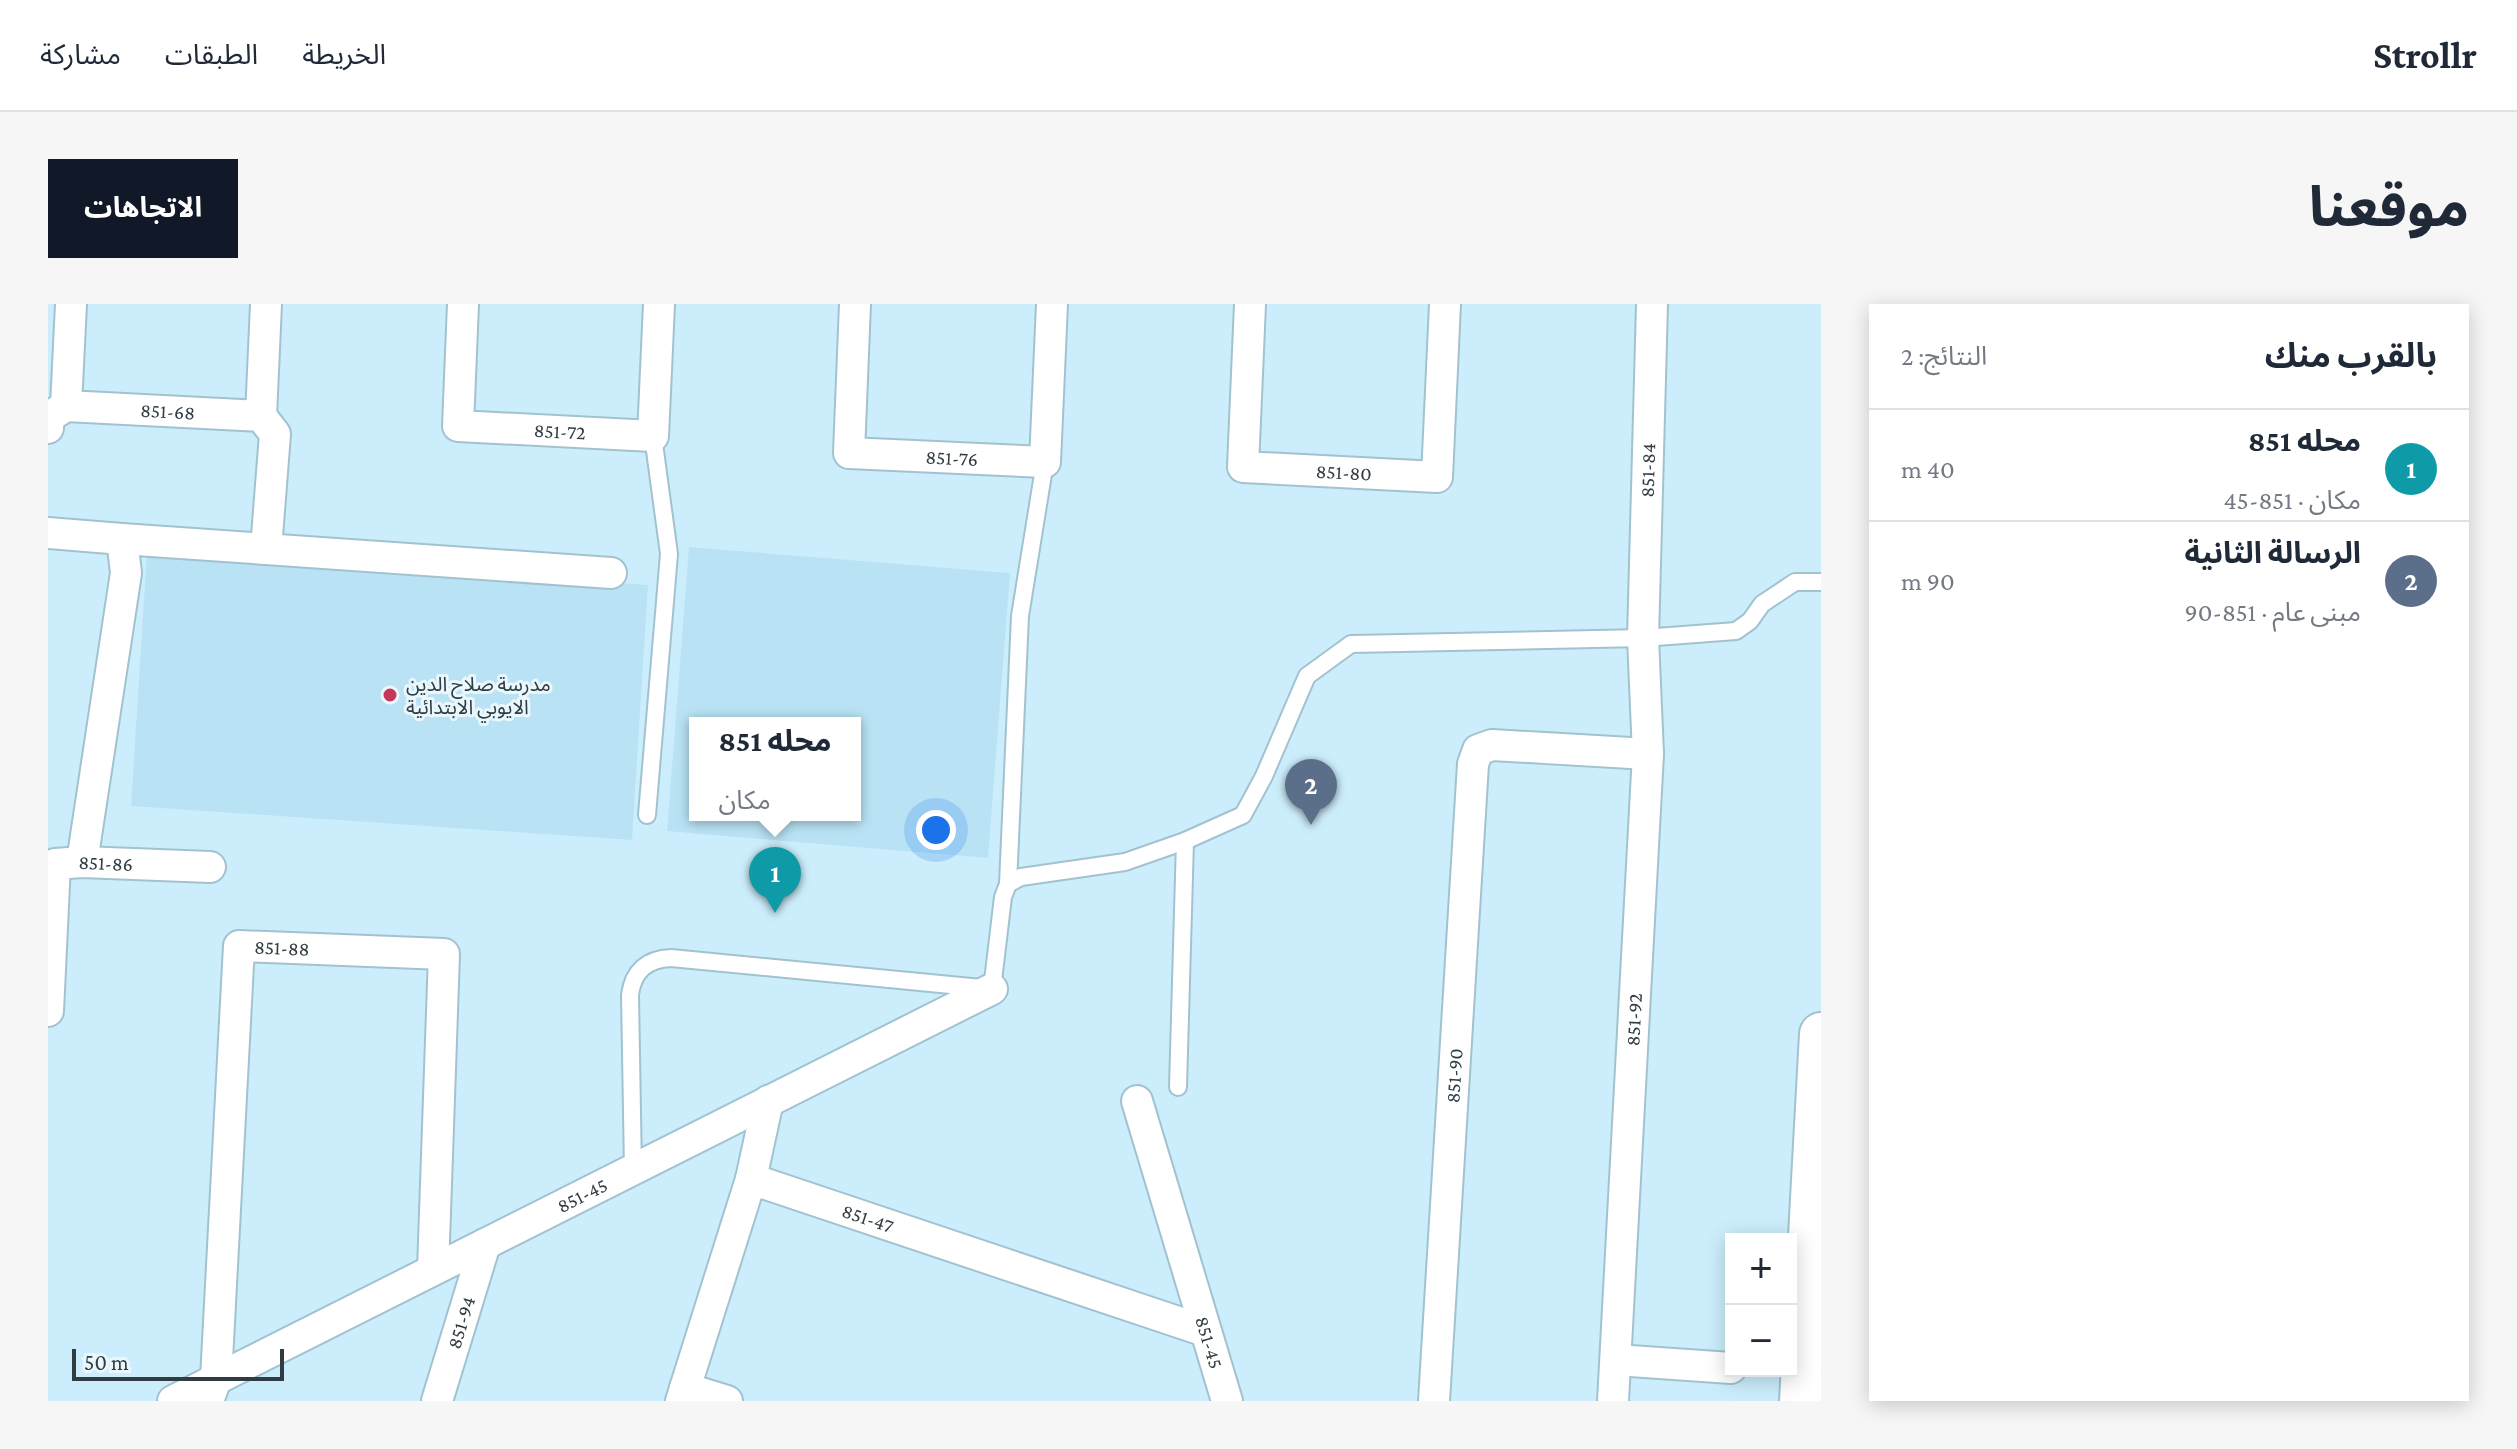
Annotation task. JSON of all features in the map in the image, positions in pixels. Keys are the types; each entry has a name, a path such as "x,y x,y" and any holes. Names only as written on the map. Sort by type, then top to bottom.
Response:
{"street":[{"name":"851-68","path":"71,304 57,417 261,416"},
{"path":"266,304 261,416 275,434 266,549"},
{"name":"851-72","path":"463,304 458,426 653,436"},
{"path":"653,436 659,304"},
{"name":"851-76","path":"855,304 849,453 1045,462"},
{"path":"1045,462 1052,304"},
{"name":"851-80","path":"1250,304 1243,467 1437,477 1445,304"},
{"name":"851-84","path":"1643,638 1652,304"},
{"path":"48,533 611,573"},
{"path":"82,862 126,573 122,539"},
{"name":"851-92","path":"1613,1401 1648,754 1643,638"},
{"name":"851-90","path":"1434,1401 1473,764 1478,750 1492,745 1648,754"},
{"name":"851-86","path":"48,1011 55,864 82,862 210,867"},
{"name":"851-88","path":"212,1390 239,946 444,954 433,1270"},
{"name":"851-45","path":"173,1401 212,1390 433,1270 992,989"},
{"path":"1793,1382 1819,1104 1821,1034"},
{"path":"727,1401 683,1395 751,1179 768,1101"},
{"name":"851-45","path":"1137,1101 1227,1401"},
{"name":"851-47","path":"751,1179 1205,1331"},
{"name":"851-94","path":"437,1401 485,1244"},
{"path":"1616,1360 1725,1368"}],"lane":[{"path":"647,815 669,554 653,436"},
{"path":"633,1170 630,995 635,975 650,962 671,958 992,989 1003,897 1008,884 1020,616 1045,462"},
{"path":"1008,884 1021,877 1125,862 1185,841 1243,815 1264,776 1307,676 1351,644 1643,638 1736,631 1750,621 1762,604 1795,582 1821,582"},
{"path":"1178,1087 1185,841"}],"shaded area":[{"path":"689,547 1010,573 988,858 667,831"},
{"name":"مدرسة صلاح الدين الايوبي الابتدائية","path":"147,551 648,585 632,840 131,806"}],"place":[{"name":"مدرسة صلاح الدين الايوبي الابتدائية","path":"390,695"},
{"name":"الرسالة الثانية","path":"1311,825"},
{"name":"محله 851","path":"775,913"}]}
